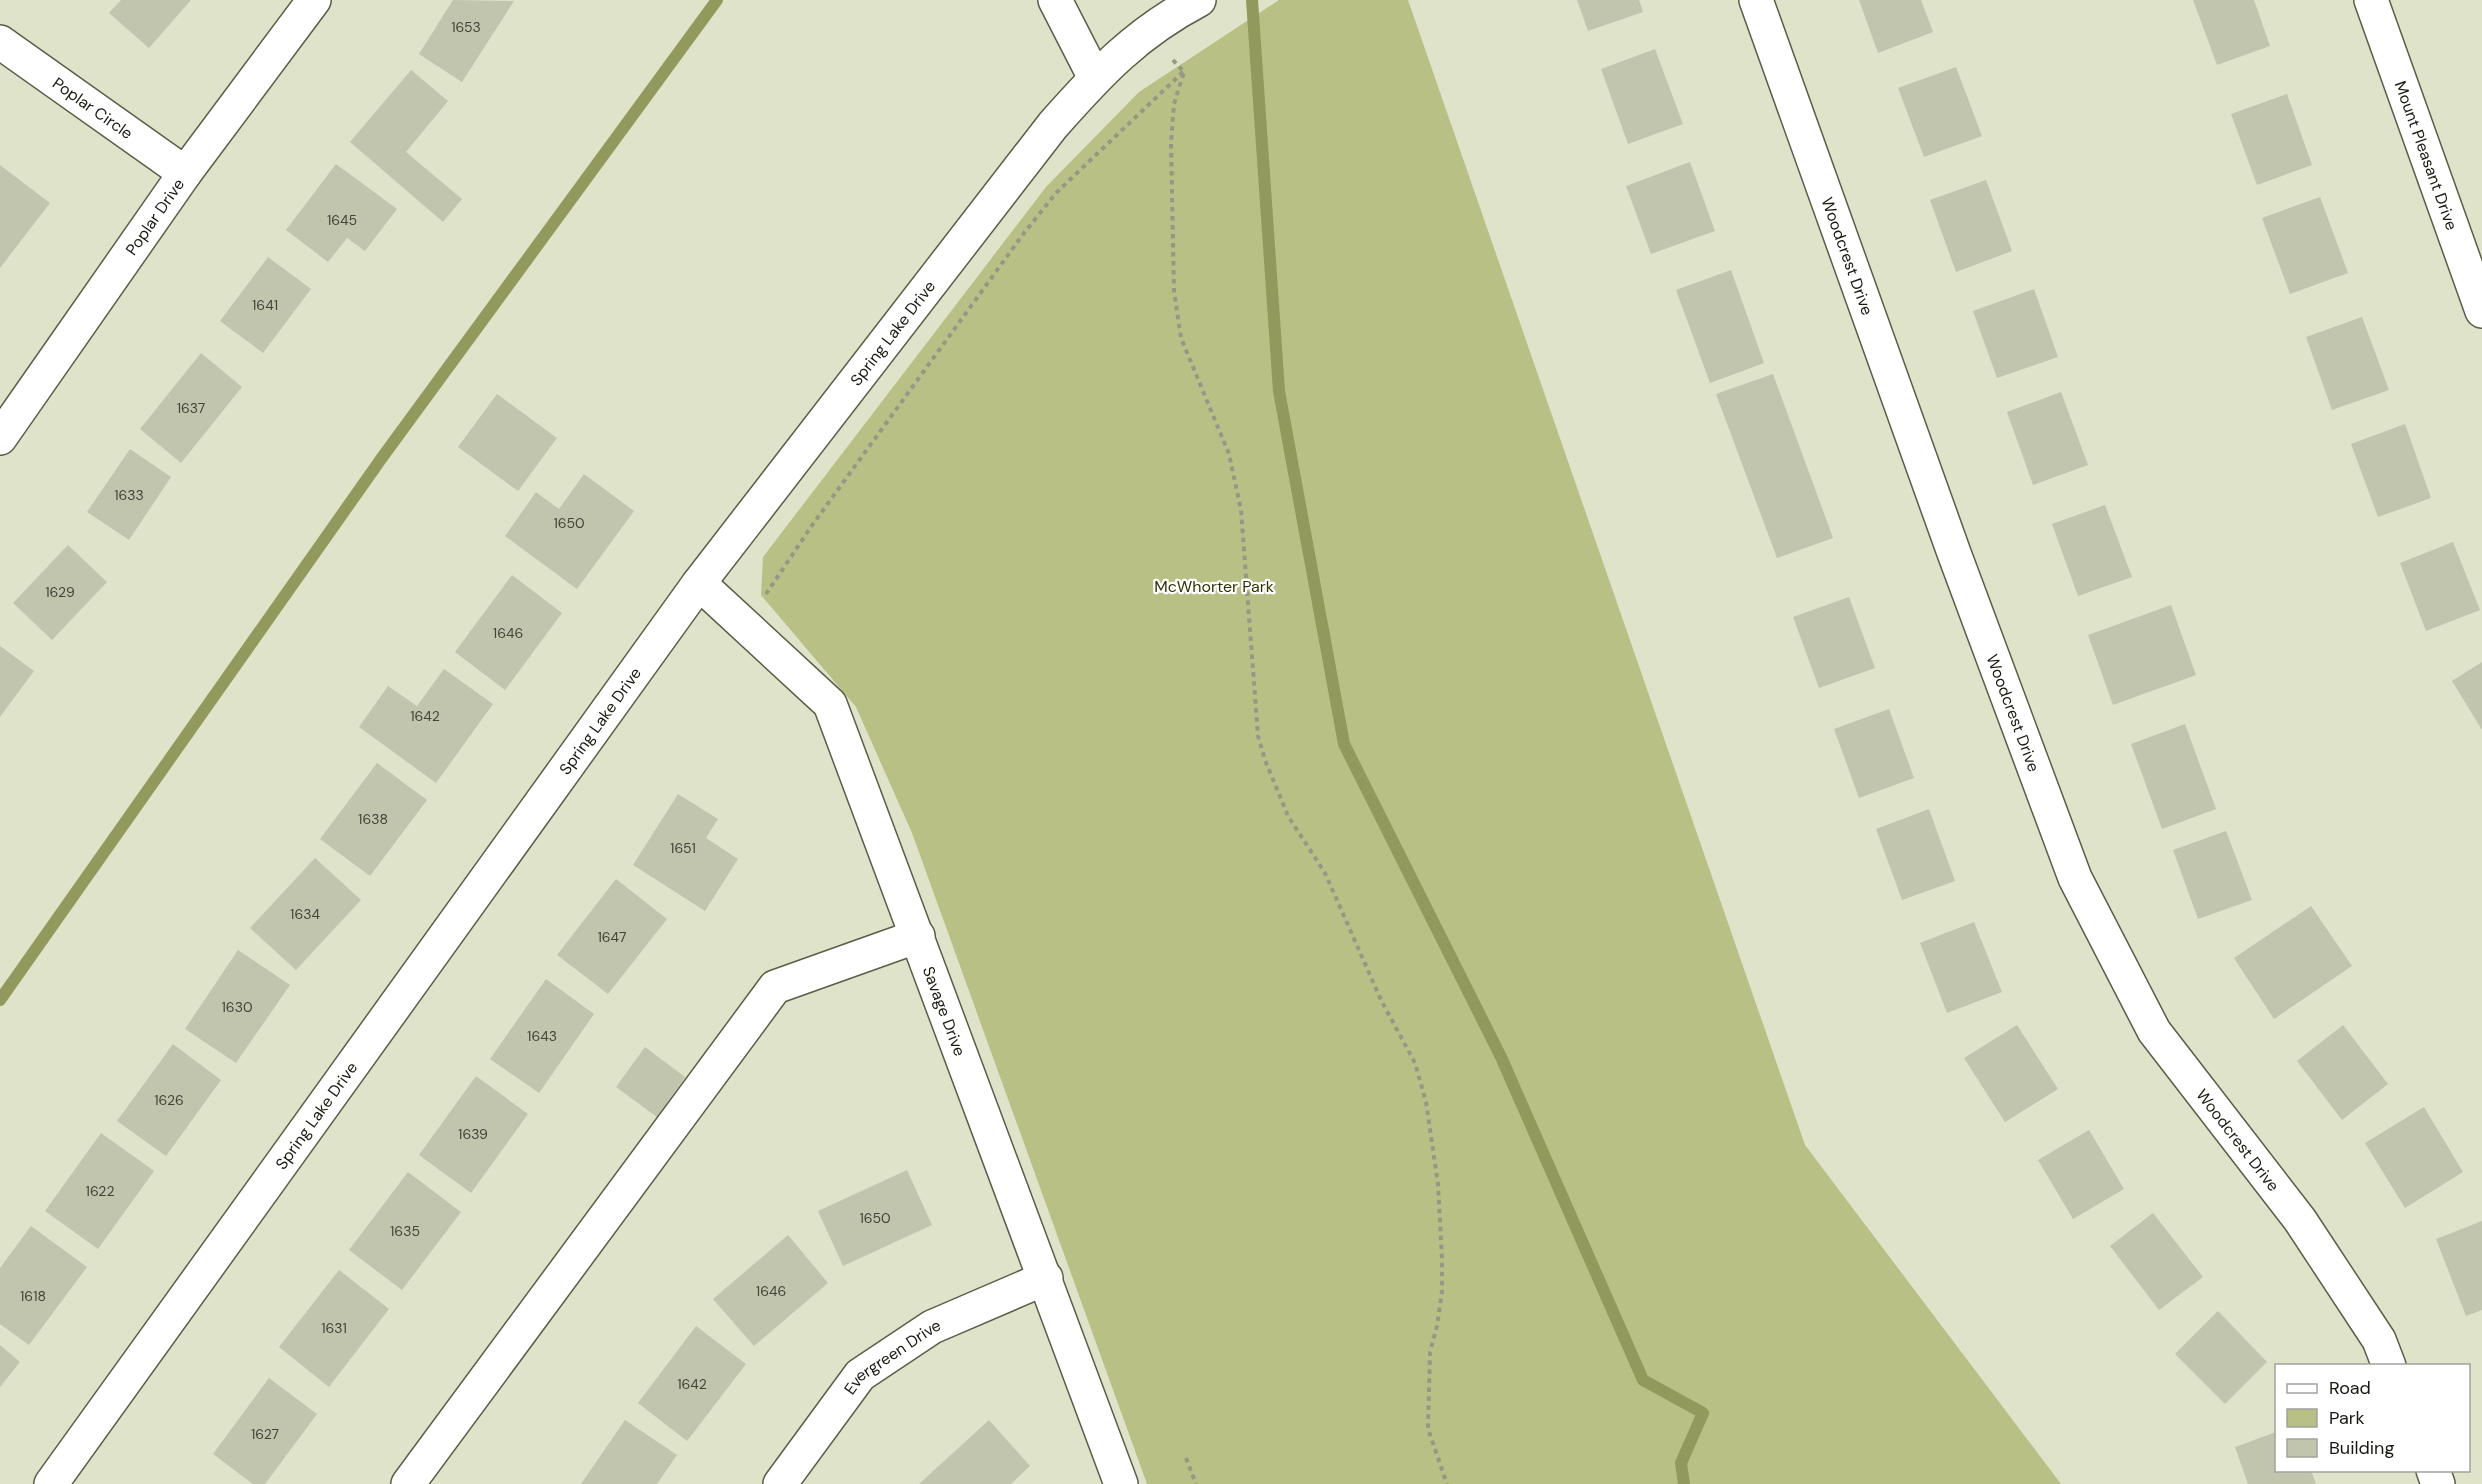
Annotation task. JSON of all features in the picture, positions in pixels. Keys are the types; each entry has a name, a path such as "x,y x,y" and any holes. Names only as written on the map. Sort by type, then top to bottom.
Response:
{"street":[{"name":"Poplar Drive","path":"0,438 185,173 314,0"},
{"path":"1055,0 1095,78"},
{"name":"Woodcrest Drive","path":"1756,0 1954,553 2075,878 2154,1031 2300,1220 2379,1340 2389,1364"},
{"name":"Mount Pleasant Drive","path":"2371,0 2482,311"},
{"name":"Spring Lake Drive","path":"51,1484 699,584 1053,125 1095,78 1146,31 1191,4"},
{"name":"Poplar Circle","path":"0,42 185,173"},
{"name":"Savage Drive","path":"699,584 830,704 1121,1484"},
{"path":"408,1484 775,987 918,936"},
{"name":"Evergreen Drive","path":"780,1484 860,1375 932,1327 1046,1278"}],"path":[{"path":"1146,31 1184,72"},
{"path":"743,624 1024,233 1057,192 1184,72"},
{"path":"1184,72 1174,104 1172,143 1174,291 1182,339 1229,454 1241,510 1258,736 1265,760 1288,816 1324,873 1381,1000 1415,1063 1426,1102 1438,1184 1442,1259 1437,1326 1430,1353 1428,1429 1447,1484"},
{"path":"1186,1458 1196,1484"}],"green space":[{"name":"McWhorter Park","path":"1279,0 1408,0 1805,1145 2061,1484 1147,1484 912,833 856,707 761,595 763,557 1046,187 1139,92"}],"building":[{"path":"121,0 191,0 149,48 109,13"},
{"path":"453,0 514,1 462,82 419,54"},
{"path":"1577,0 1639,0 1643,12 1588,31"},
{"path":"1859,0 1921,0 1933,32 1878,53"},
{"path":"2193,0 2254,0 2270,46 2217,65"},
{"path":"1655,49 1683,124 1628,144 1601,69"},
{"path":"1956,67 1982,136 1924,157 1898,88"},
{"path":"411,70 448,101 406,152 462,199 443,222 350,142"},
{"path":"2287,94 2312,165 2257,185 2231,114"},
{"path":"1690,162 1715,231 1651,254 1626,186"},
{"path":"336,164 397,209 365,251 347,238 328,262 286,230"},
{"path":"0,165 50,203 0,268"},
{"path":"1986,180 2012,251 1956,272 1930,200"},
{"path":"2320,197 2348,273 2290,294 2262,218"},
{"path":"268,257 311,289 263,353 220,321"},
{"path":"1731,270 1764,363 1710,383 1676,290"},
{"path":"2034,289 2058,357 1997,378 1973,311"},
{"path":"2362,317 2389,390 2332,410 2306,337"},
{"path":"201,353 242,387 181,463 140,429"},
{"path":"1773,374 1833,538 1777,558 1716,394"},
{"path":"2061,392 2088,465 2033,485 2007,412"},
{"path":"497,394 557,438 518,491 458,447"},
{"path":"2405,424 2431,498 2378,517 2351,444"},
{"path":"130,449 171,477 129,540 87,512"},
{"path":"584,474 634,511 577,589 505,536 536,492 559,509"},
{"path":"2105,505 2132,577 2078,596 2052,524"},
{"path":"2453,542 2480,610 2426,631 2400,563"},
{"path":"68,545 107,582 52,640 13,603"},
{"path":"512,575 562,613 505,690 455,652"},
{"path":"1849,597 1875,668 1819,688 1793,617"},
{"path":"2171,605 2196,675 2113,705 2088,635"},
{"path":"0,646 34,671 0,717"},
{"path":"2482,662 2482,730 2452,681"},
{"path":"444,669 493,704 436,783 359,727 388,686 417,706"},
{"path":"1889,709 1914,778 1859,798 1834,729"},
{"path":"2185,724 2216,809 2162,829 2131,744"},
{"path":"377,763 427,800 370,876 320,839"},
{"path":"678,794 718,819 706,838 738,859 705,911 633,865"},
{"path":"1929,809 1955,881 1902,900 1876,829"},
{"path":"2226,831 2252,900 2198,919 2173,850"},
{"path":"315,858 361,900 296,970 250,928"},
{"path":"616,879 667,919 608,994 557,955"},
{"path":"2311,906 2352,966 2274,1019 2234,958"},
{"path":"1974,922 2002,992 1947,1013 1920,943"},
{"path":"238,950 290,985 236,1063 185,1029"},
{"path":"546,979 594,1014 539,1093 490,1059"},
{"path":"2017,1025 2058,1089 2005,1122 1964,1058"},
{"path":"2343,1025 2388,1084 2342,1120 2297,1061"},
{"path":"173,1044 221,1080 166,1156 117,1121"},
{"path":"645,1047 685,1077 657,1117 616,1087"},
{"path":"476,1076 528,1114 471,1193 419,1155"},
{"path":"2424,1107 2463,1172 2405,1208 2365,1143"},
{"path":"2089,1130 2124,1189 2073,1219 2038,1160"},
{"path":"101,1133 154,1171 98,1249 45,1211"},
{"path":"907,1170 932,1225 843,1266 818,1211"},
{"path":"408,1172 461,1212 402,1290 349,1250"},
{"path":"2153,1213 2203,1277 2159,1310 2110,1246"},
{"path":"2482,1221 2482,1310 2466,1316 2436,1239"},
{"path":"31,1226 87,1267 29,1345 0,1324 0,1268"},
{"path":"788,1235 828,1283 754,1346 713,1299"},
{"path":"339,1270 389,1309 329,1387 279,1347"},
{"path":"2218,1311 2267,1362 2225,1404 2175,1354"},
{"path":"696,1326 746,1364 687,1441 638,1403"},
{"path":"0,1345 20,1362 0,1387"},
{"path":"269,1378 317,1414 265,1484 253,1484 213,1454"},
{"path":"625,1420 677,1455 657,1484 581,1484"},
{"path":"989,1420 1030,1466 1011,1484 919,1484"},
{"path":"2275,1432 2275,1472 2312,1472 2316,1484 2248,1484 2235,1447"}],"waterway":[{"path":"0,1000 381,459 717,0"},
{"path":"1252,0 1279,391 1344,744 1501,1057 1643,1380 1703,1413 1681,1463 1684,1484"}]}
